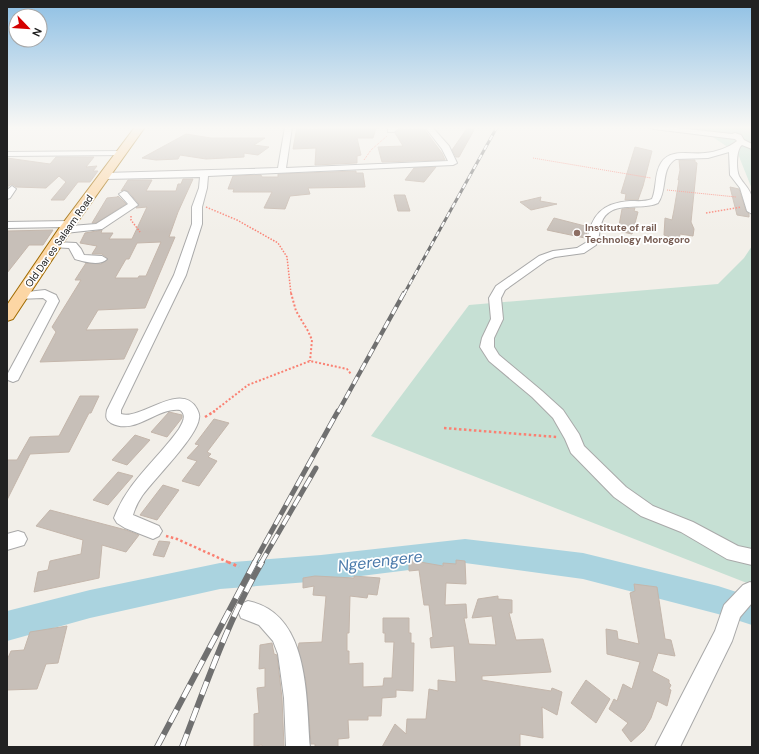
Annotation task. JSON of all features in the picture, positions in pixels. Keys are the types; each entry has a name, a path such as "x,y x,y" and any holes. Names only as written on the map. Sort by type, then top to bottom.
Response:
{"main road":[{"name":"Old Dar es Salaam Road","path":"7,316 22,296 67,227 115,162"}],"street":[{"path":"282,170 283,162"},
{"path":"105,176 204,174 453,162"},
{"path":"666,162 659,184 658,199 652,203 617,206 607,210 597,220 594,226 592,243 586,248 553,254 543,258 500,288 495,298 497,319 488,338 487,347 494,358 537,394 558,414 573,438 577,449 620,492 647,511 687,527 734,553 752,557"},
{"path":"733,162 734,175 742,183 750,205"},
{"path":"153,531 131,523 123,518 125,508 143,483 176,445 187,429 192,418 189,409 183,404 176,403 138,418 121,421 113,417 114,410 143,347 180,275 197,224 197,207 204,181 204,174"},
{"path":"7,225 98,227 133,205 124,194"},
{"path":"55,245 72,245 76,249 79,257 85,259 102,259"},
{"path":"13,377 40,322 53,301 52,298 45,294 22,296"},
{"path":"667,747 725,634 731,612 751,588"},
{"path":"248,611 258,613 266,618 280,634 289,653 295,698 298,747"}],"path":[{"path":"361,167 363,162"},
{"path":"558,162 631,175 659,184 750,205"},
{"path":"199,202 243,223 278,243 282,247 288,257 294,309 304,323 312,340 310,361"},
{"path":"133,205 131,220 140,232"},
{"path":"706,213 750,205"},
{"path":"192,418 204,417 217,411 241,388 248,384 310,361 331,364 347,369 351,374"},
{"path":"444,428 573,438"},
{"path":"153,531 177,539 239,567"}],"green space":[{"path":"741,162 752,162 752,189"},
{"path":"752,246 752,585 371,436 469,305 718,284 744,258"}],"building":[{"path":"7,162 37,162 50,164 52,162 90,162 86,167 97,166 93,171 98,171 90,182 78,182 64,200 51,200 66,182 59,176 46,188 16,187 12,184 7,187"},
{"path":"315,162 357,162 357,163 315,165"},
{"path":"630,162 649,162 638,200 625,200 626,194 621,193"},
{"path":"679,162 697,163 691,222 694,229 693,236 680,234 679,243 670,241 670,237 664,235 665,218 672,220 680,170"},
{"path":"436,167 424,182 405,180 414,168"},
{"path":"356,171 356,173 363,173 365,187 308,188 310,194 290,196 285,209 264,208 272,192 233,192 234,189 228,189 233,176 261,175 262,177 278,177 278,174"},
{"path":"183,179 193,179 178,212 169,237 175,237 145,308 98,310 86,330 138,329 124,359 40,362 56,332 52,327 81,280 75,280 86,263 101,264 108,259 102,254 92,254 97,246 80,243 85,233 102,230 101,233 113,233 109,239 132,239 147,207 136,208 139,204 128,191 121,191 128,180 152,180 146,191 176,191 178,184 181,184","holes":["161,242 146,276 139,276 138,278 115,278 126,259 129,259 137,243"]},
{"path":"730,187 739,189 749,217 737,215"},
{"path":"394,195 405,195 410,211 398,211"},
{"path":"118,196 126,204 96,223 92,223 107,198"},
{"path":"541,197 540,201 557,204 531,210 520,202"},
{"path":"635,208 634,211 638,212 632,234 618,231 622,209"},
{"path":"554,218 589,227 585,238 547,230"},
{"path":"53,230 43,245 29,245 7,273 7,231"},
{"path":"80,396 99,396 69,452 30,454 7,500 7,460 17,460 30,437 59,436"},
{"path":"169,412 182,415 182,418 167,437 151,432"},
{"path":"214,419 229,423 207,452 211,454 208,457 217,461 199,486 182,481 197,461 187,458 199,445 195,444"},
{"path":"135,435 150,440 127,465 112,460"},
{"path":"118,472 133,476 108,505 93,500"},
{"path":"163,485 179,490 157,520 140,515"},
{"path":"50,510 126,530 139,535 126,552 102,545 99,578 34,592 38,572 48,570 50,561 81,554 83,540 36,526"},
{"path":"159,541 170,542 164,557 153,555"},
{"path":"409,560 420,560 420,562 443,566 443,563 456,564 456,560 465,561 466,584 446,583 445,605 466,604 467,618 464,618 469,644 496,645 492,616 472,618 478,599 498,596 498,599 512,600 512,613 509,613 516,640 543,639 551,672 482,676 482,680 551,691 552,688 562,692 557,715 542,707 543,738 520,734 520,747 382,747 395,724 406,734 407,719 426,719 429,689 438,691 438,680 456,682 454,646 431,648 430,638 433,637 429,605 424,605 419,570 409,571"},
{"path":"315,576 380,578 377,595 368,594 367,598 350,596 347,651 349,651 349,664 363,663 363,687 383,686 384,678 392,678 394,642 385,642 385,633 383,633 383,618 409,618 411,643 414,643 413,691 396,690 396,697 382,698 381,716 368,716 368,720 348,720 349,738 338,739 338,747 315,747 315,744 311,744 306,682 298,649 299,643 322,642 326,596 313,595 314,586 303,588 303,578"},
{"path":"634,584 657,587 665,639 671,640 675,656 658,653 652,671 669,680 671,685 669,689 671,690 667,706 657,701 651,718 644,730 631,742 622,730 628,723 609,709 614,699 617,701 623,684 632,689 640,662 607,654 606,629 617,631 618,639 639,644 630,593 635,591"},
{"path":"67,626 58,663 46,664 37,689 7,690 7,660 11,651 24,650 30,632"},
{"path":"272,643 274,654 277,655 282,698 284,747 262,747 262,745 254,746 254,714 259,713 257,688 265,687 265,668 259,669 260,645"},
{"path":"586,680 610,699 596,723 571,703"}],"waterway":[{"name":"Ngerengere","path":"7,626 90,604 220,576 321,568 465,551 583,566 718,600 752,611"}],"railway":[{"path":"404,294 477,162"},
{"path":"338,412 404,293"},
{"path":"254,563 338,411"},
{"path":"261,563 316,468"},
{"path":"157,747 255,562"},
{"path":"182,747 228,630 262,562"}],"place":[{"name":"Institute of rail Technology Morogoro","path":"577,233"}]}
